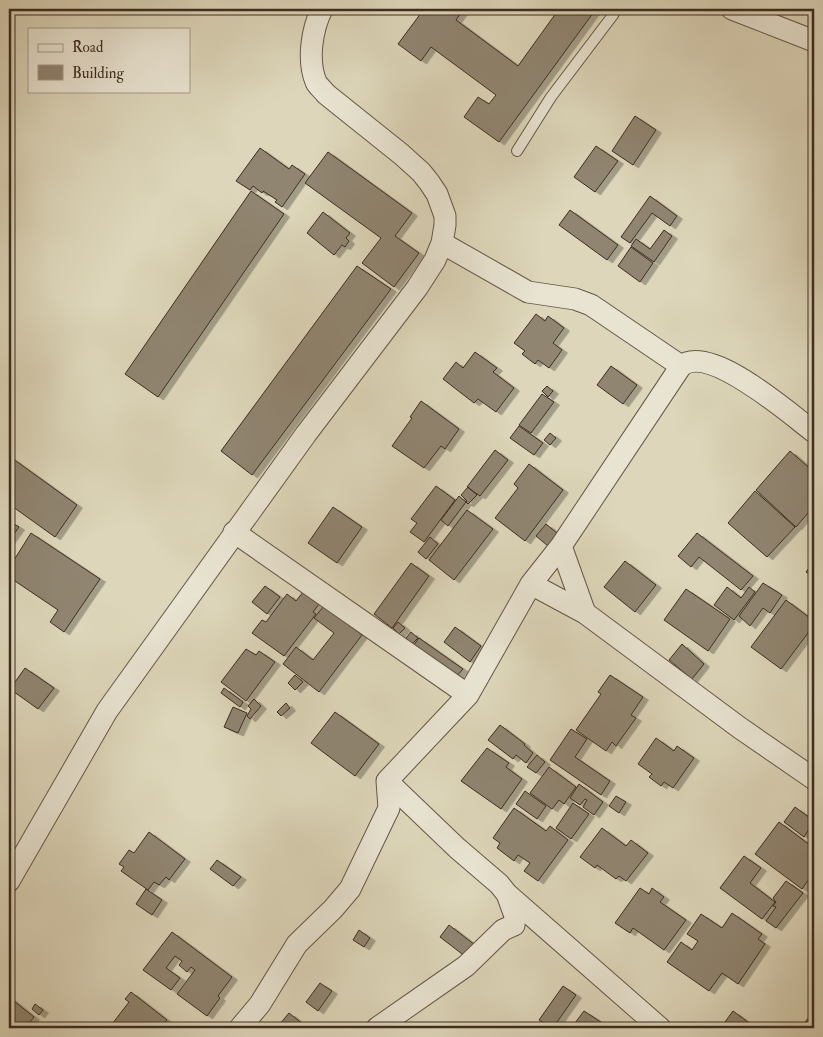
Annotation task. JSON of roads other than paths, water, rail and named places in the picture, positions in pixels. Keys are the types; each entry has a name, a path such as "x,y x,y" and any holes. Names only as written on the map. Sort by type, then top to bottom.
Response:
{"street":[{"path":"9,881 107,712 234,532 416,288 435,260 442,243 445,225 442,206 437,194 421,172 326,94 316,82 311,47 322,9"},
{"path":"732,9 814,41"},
{"path":"442,243 528,292 575,299 591,305 681,366"},
{"path":"240,1028 260,1004 297,944 350,890 388,808 387,781 468,695 530,584 562,546 681,366 686,362 695,361 725,369 773,400 814,432"},
{"path":"234,532 468,695"},
{"path":"562,546 585,613"},
{"path":"530,584 585,613 740,728 814,779"},
{"path":"387,781 457,848 499,884 507,894 660,1028"},
{"path":"377,1028 466,966 503,930 514,925 515,916 507,894"}],"lane":[{"path":"517,152 551,97 616,9"}]}
